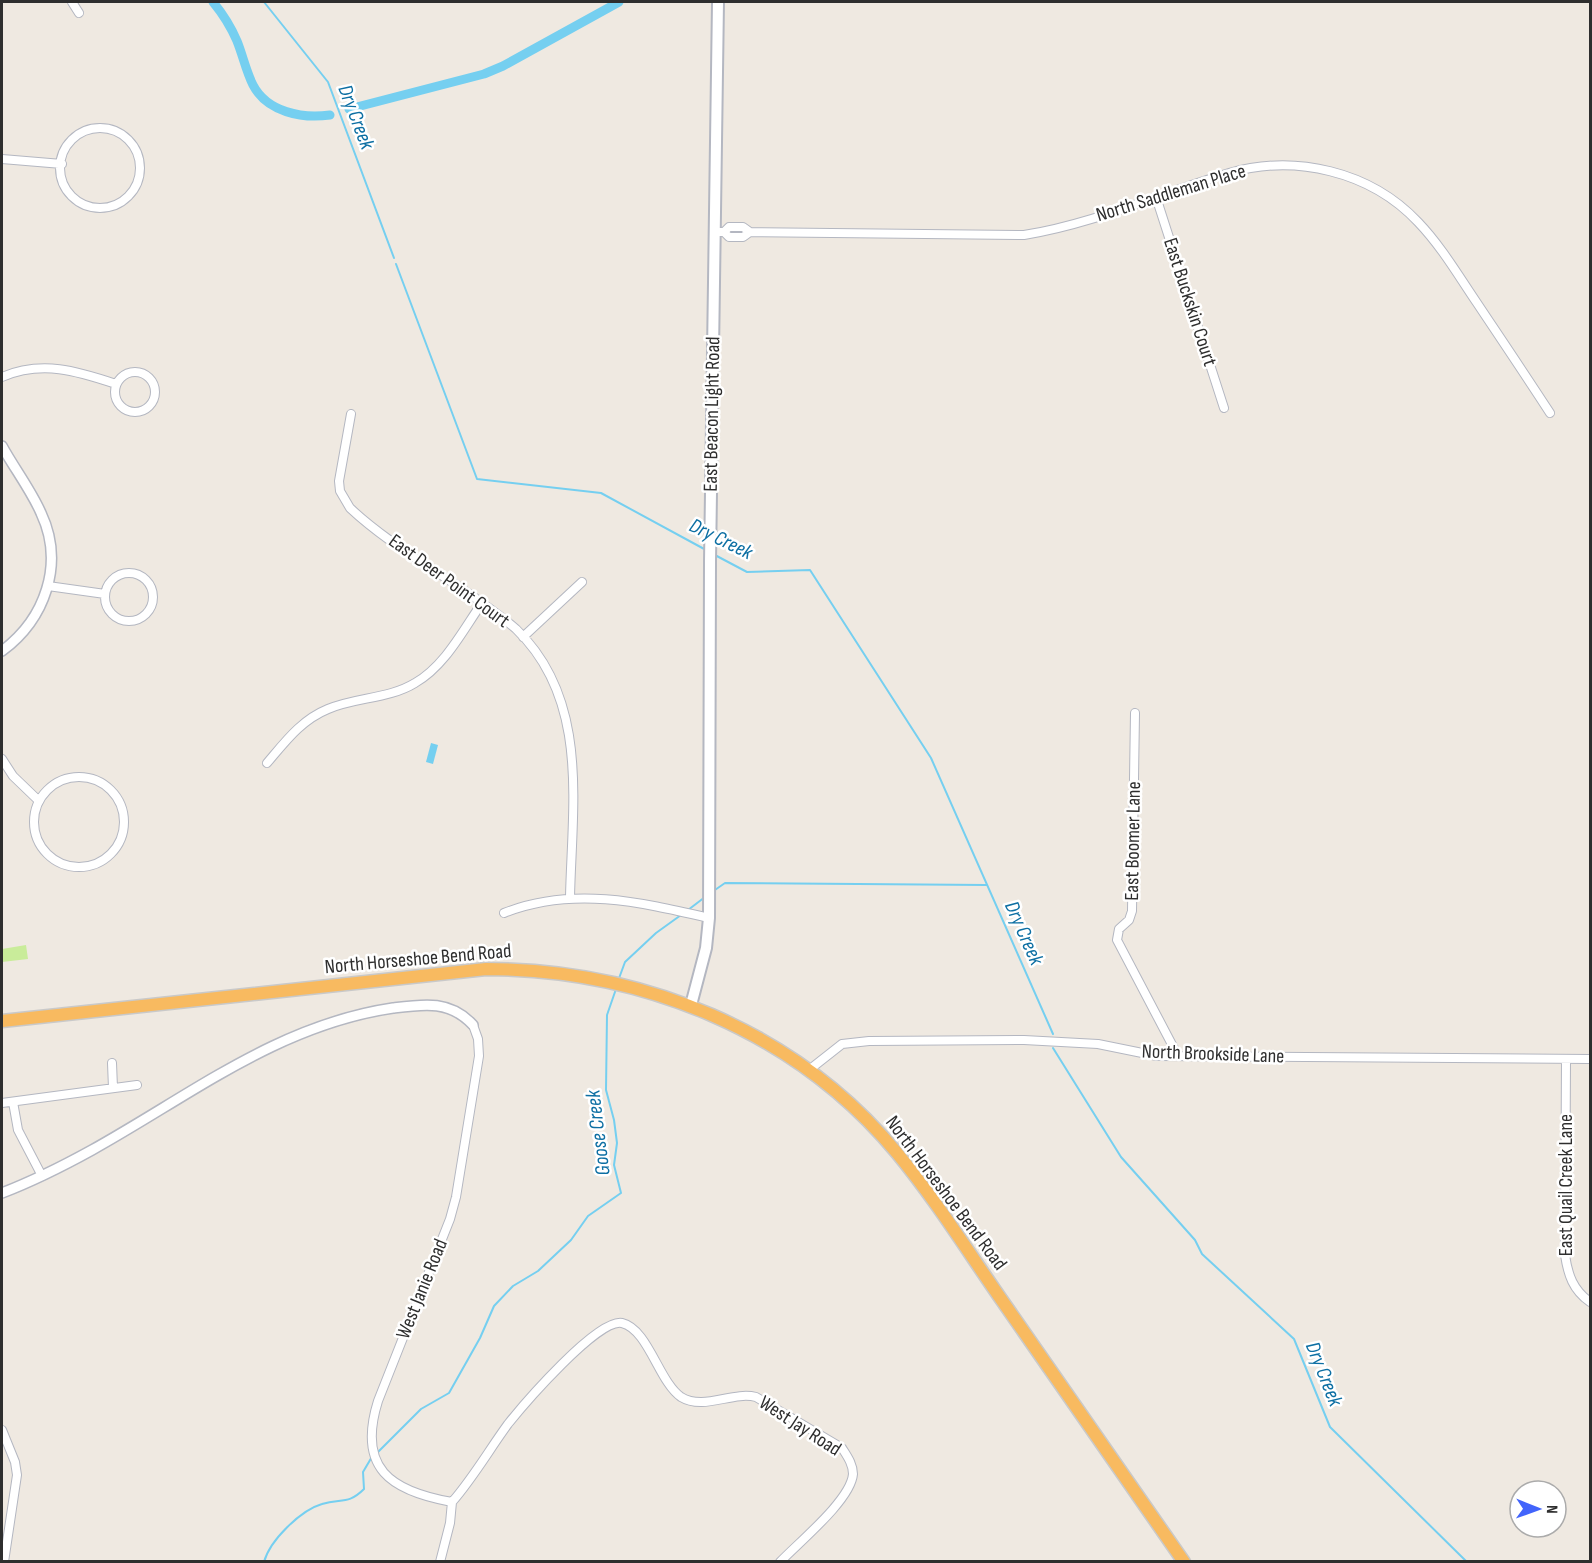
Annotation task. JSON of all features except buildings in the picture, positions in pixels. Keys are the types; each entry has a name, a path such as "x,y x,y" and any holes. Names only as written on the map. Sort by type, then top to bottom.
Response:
{"highway":[{"name":"North Horseshoe Bend Road","path":"2,1021 486,969 543,971 596,978 691,1005 746,1032 809,1070 850,1104 897,1153 1184,1562"}],"main road":[{"name":"East Beacon Light Road","path":"691,1005 706,948 709,918 710,508 719,232 718,2"}],"street":[{"path":"72,2 79,13"},
{"path":"93,130 112,130 126,136 135,147 139,161 138,181 134,193 121,204 92,207 77,202 66,191 62,164 64,151 76,136 93,130"},
{"path":"2,159 62,164"},
{"name":"North Saddleman Place","path":"719,232 729,237 743,237 750,232 1024,235 1062,228 1229,173 1267,166 1325,170 1370,186 1402,207 1429,234 1550,413"},
{"name":"East Buckskin Court","path":"1156,197 1224,408"},
{"path":"2,377 31,368 60,368 116,384"},
{"path":"138,372 144,374 155,390 152,403 141,411 128,411 118,403 115,397 116,384 124,374 138,372"},
{"name":"East Deer Point Court","path":"351,414 339,467 339,481 345,500 358,516 482,603 523,637 548,670 557,688 572,739 570,897"},
{"path":"2,446 37,504 46,525 51,551 48,586 40,607 28,627 2,651"},
{"path":"134,573 143,577 152,587 154,598 150,611 140,620 125,621 115,617 105,603 105,594 115,577 134,573"},
{"path":"523,637 582,582"},
{"path":"48,586 105,594"},
{"path":"267,763 295,730 317,714 342,704 391,694 426,676 444,657 482,603"},
{"name":"East Boomer Lane","path":"1135,713 1132,911 1129,920 1119,929 1117,940 1178,1056"},
{"path":"2,759 13,776 39,801"},
{"path":"84,776 108,787 123,809 123,836 117,848 101,862 82,868 55,861 37,841 34,814 39,801 57,782 70,777 84,776"},
{"name":"North Horseshoe Bend Road","path":"504,913 522,906 570,897 628,900 709,918"},
{"path":"2,1193 42,1176 93,1149 246,1058 313,1027 375,1011 426,1004 453,1008 473,1025"},
{"name":"West Janie Road","path":"452,1502 417,1496 388,1477 372,1453 370,1440 371,1423 378,1401 450,1219 456,1197 479,1056 478,1039 473,1025"},
{"name":"North Brookside Lane","path":"809,1070 842,1044 869,1041 1024,1040 1098,1044 1157,1056 1590,1059"},
{"name":"East Quail Creek Lane","path":"1566,1059 1565,1255 1567,1272 1576,1289 1590,1302"},
{"path":"112,1063 113,1088"},
{"path":"2,1103 137,1085"},
{"path":"13,1102 18,1130 42,1176"},
{"name":"West Jay Road","path":"452,1502 522,1407 593,1336 613,1323 621,1323 635,1330 679,1396 698,1402 746,1394 756,1397 842,1448 850,1461 853,1474 842,1497 780,1562"},
{"path":"2,1431 15,1462 17,1475 4,1562"},
{"path":"440,1562 450,1523 452,1502"}],"green space":[{"path":"26,945 28,959 2,962 2,949"}],"water":[{"path":"431,743 438,745 433,764 426,762"}],"waterway":[{"path":"213,2 232,31 253,85 267,102 286,112 308,116 330,115"},
{"name":"Dry Creek","path":"264,2 328,82 394,258"},
{"path":"349,109 484,74 503,66 619,2"},
{"name":"Dry Creek","path":"396,264 477,479 601,493 706,550"},
{"name":"Dry Creek","path":"713,554 747,572 810,570 931,758 1053,1034"},
{"name":"Goose Creek","path":"712,892 725,883 986,885"},
{"name":"Goose Creek","path":"688,910 705,897"},
{"name":"Goose Creek","path":"618,981 625,962 656,933 681,915"},
{"name":"Goose Creek","path":"378,1452 421,1409 449,1393 480,1338 494,1306 513,1286 538,1271 571,1240 588,1216 621,1193 614,1165 617,1143 614,1120 606,1090 607,1015 616,989"},
{"name":"Dry Creek","path":"1053,1048 1121,1157 1195,1240 1202,1254 1294,1339 1330,1427 1467,1562"},
{"name":"Goose Creek","path":"264,1562 267,1553 279,1536 305,1512 322,1504 349,1499 364,1489 363,1472 373,1455"}]}
